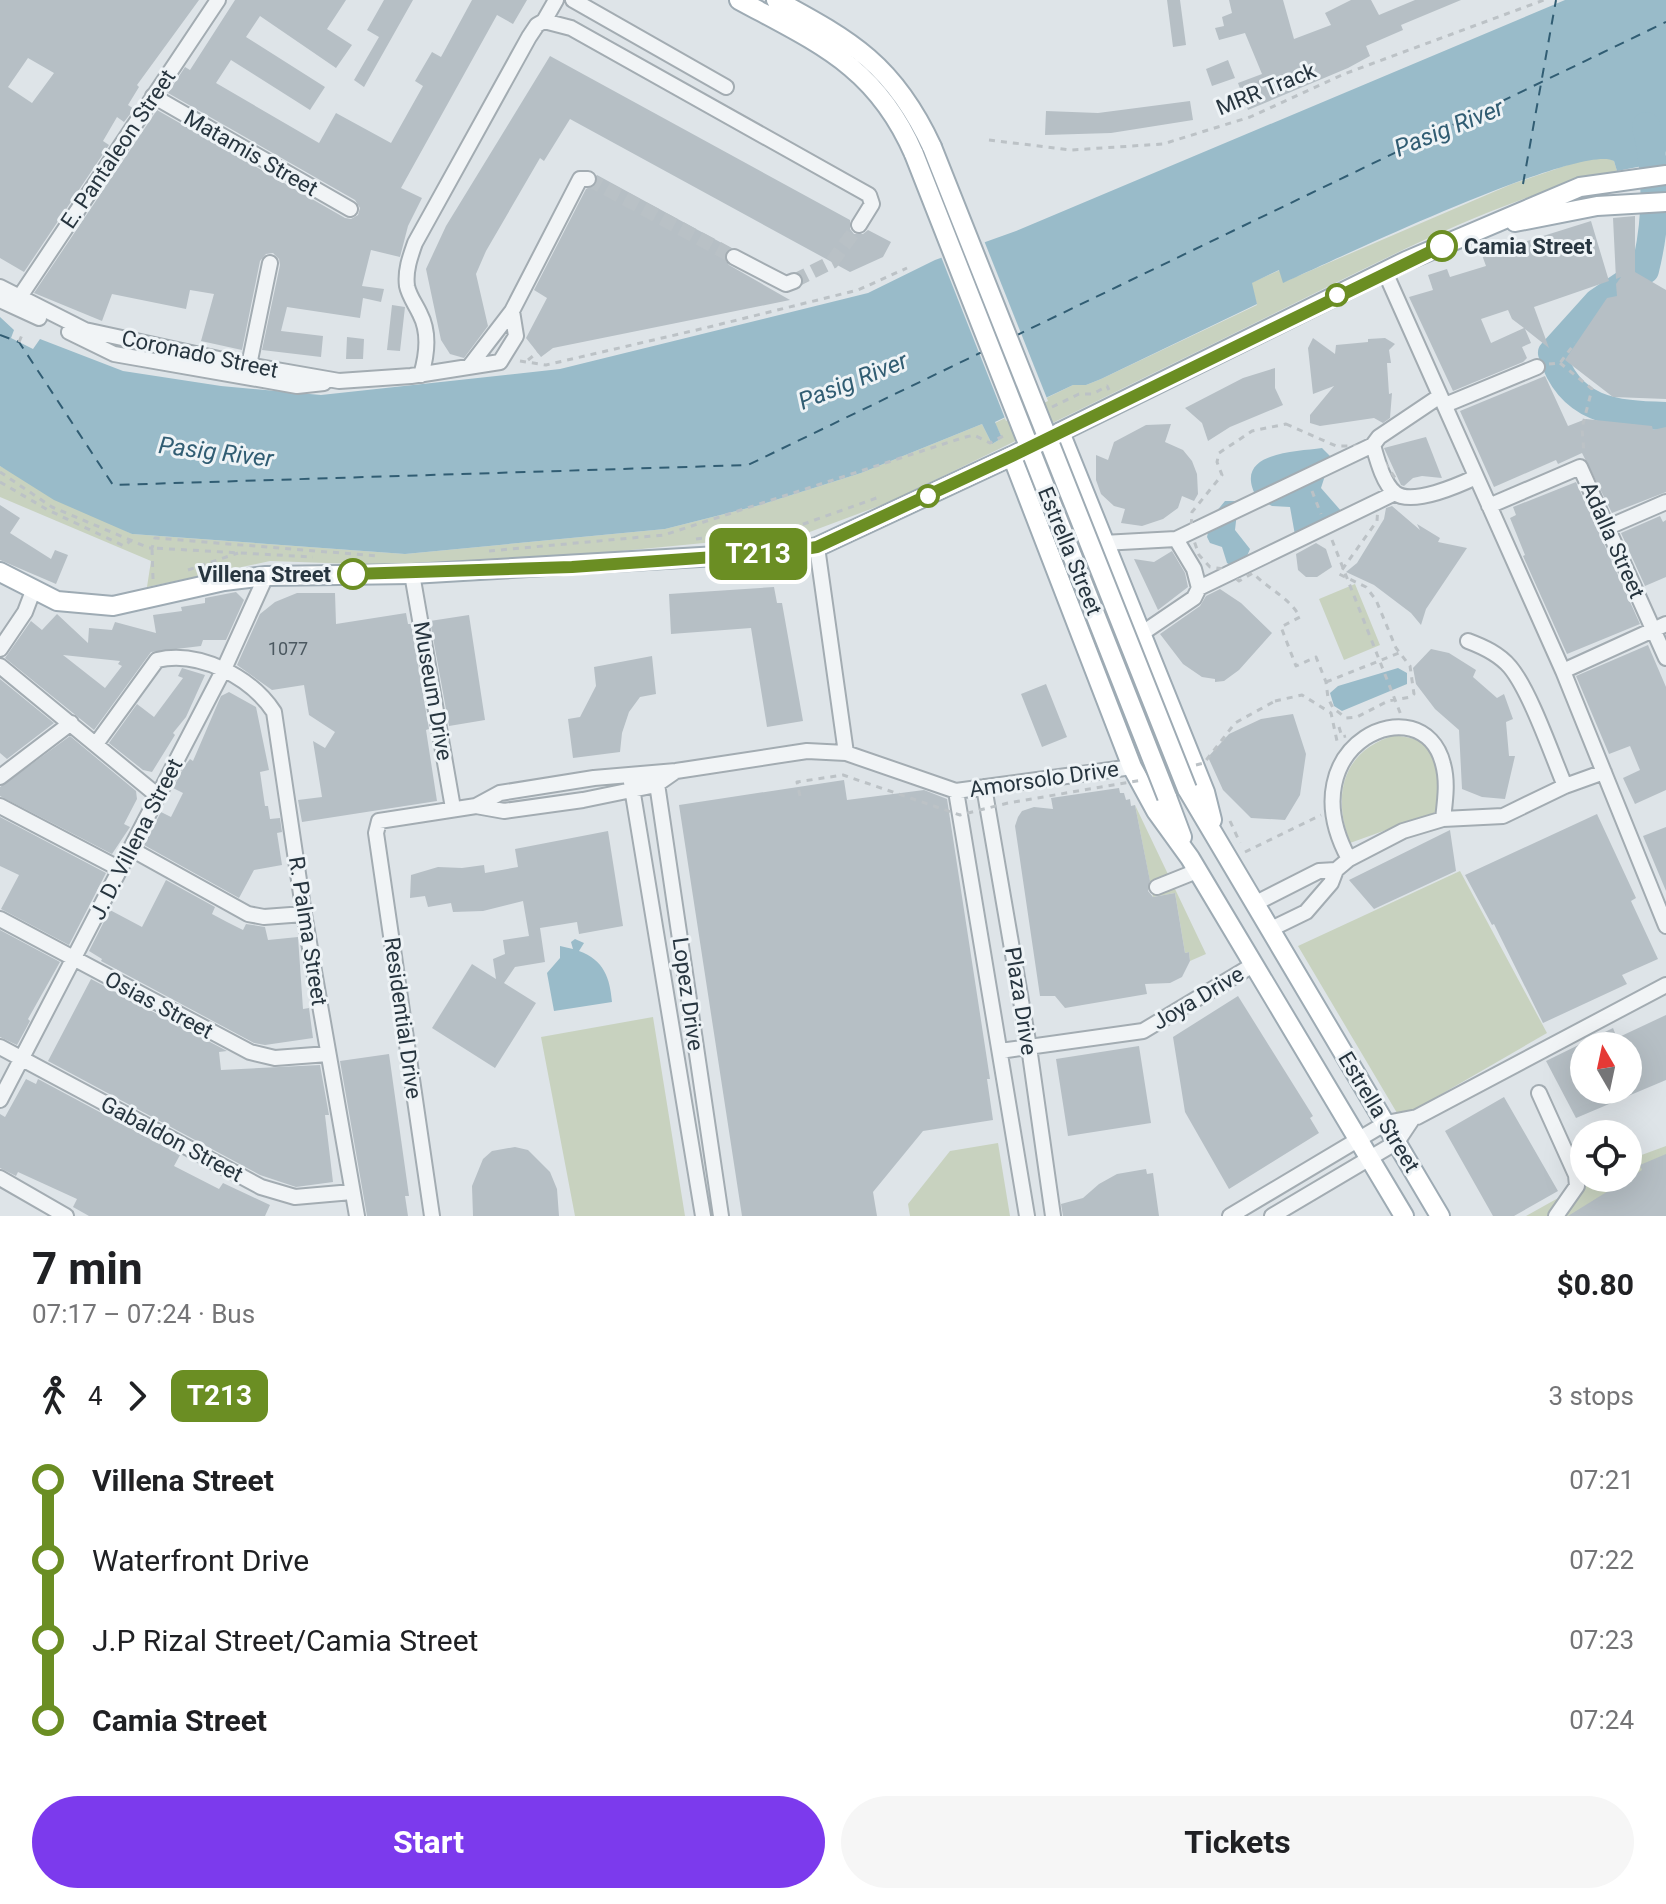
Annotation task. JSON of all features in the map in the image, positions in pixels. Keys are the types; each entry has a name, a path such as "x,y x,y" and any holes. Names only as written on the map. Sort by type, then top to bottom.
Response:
{"main road":[{"name":"Estrella Street","path":"739,0 849,63 880,96 914,154 1165,804 1194,865 1404,1216"},
{"name":"Estrella Street","path":"776,0 840,35 870,57 905,98 932,147 1218,844 1236,856 1254,904 1440,1216"},
{"path":"0,572 57,601 113,606 224,581 266,576 412,574 587,566 786,552 817,547 1012,456 1385,272 1580,187 1666,175"},
{"path":"1494,225 1597,206 1666,202"},
{"name":"Estrella Street","path":"1060,432 1141,634 1195,793"},
{"name":"Estrella Street","path":"1012,456 1140,773 1165,804"},
{"path":"1059,574 1067,551 1078,545 1103,543"},
{"path":"1165,804 1195,793"}],"street":[{"path":"416,376 427,358 427,338 423,319 407,290 406,275 415,243 529,37 544,21 556,0"},
{"path":"573,0 726,87"},
{"name":"E. Pantaleon Street","path":"19,298 215,1"},
{"path":"544,21 571,28 869,195 872,204 859,225"},
{"path":"641,68 653,46"},
{"name":"Matamis Street","path":"153,96 350,209"},
{"path":"469,367 512,311 580,179 588,179"},
{"path":"734,257 786,284 794,281"},
{"path":"249,365 270,263"},
{"path":"1385,272 1563,671 1666,926"},
{"name":"Coronado Street","path":"0,287 85,330 339,381 416,376 490,363"},
{"path":"0,300 114,354 297,386 339,381"},
{"path":"484,348 490,363 500,362 514,342 512,311"},
{"path":"1103,543 1176,539 1373,445 1379,437 1442,400 1537,367"},
{"path":"1373,445 1395,493 1405,497 1450,489 1476,477"},
{"path":"1489,506 1580,467"},
{"name":"Adalla Street","path":"1580,467 1606,528 1660,628 1666,658"},
{"path":"1141,634 1194,598 1199,588 1395,493"},
{"path":"1606,528 1666,502"},
{"path":"1176,539 1194,569 1199,588"},
{"path":"817,547 846,753"},
{"name":"Museum Drive","path":"412,574 453,808"},
{"name":"J. D. Villena Street","path":"0,1100 224,669 266,576"},
{"path":"0,649 25,612 33,591"},
{"path":"1563,671 1660,628"},
{"path":"1468,641 1500,657 1515,675 1565,786"},
{"path":"96,744 157,660 183,657 224,669"},
{"path":"0,666 158,796"},
{"name":"R. Palma Street","path":"224,669 266,700 274,712 304,914 357,1216"},
{"path":"0,777 71,723"},
{"path":"1349,859 1335,828 1333,788 1340,766 1354,744 1371,733 1406,727 1425,735 1437,748 1443,763 1446,794 1443,819"},
{"name":"Amorsolo Drive","path":"379,821 476,806 504,811 632,791 676,771 807,751 846,753 956,791 1140,773"},
{"path":"1269,930 1306,912 1331,883 1336,870 1349,859 1403,831 1443,819 1503,816 1565,786 1604,772"},
{"name":"Amorsolo Drive","path":"476,806 500,793 630,773 656,778"},
{"name":"Lopez Drive","path":"630,773 703,1216"},
{"name":"Lopez Drive","path":"656,778 721,1216"},
{"name":"Plaza Drive","path":"984,787 1029,1047 1053,1216"},
{"name":"Plaza Drive","path":"956,791 1027,1216"},
{"path":"0,806 120,869"},
{"name":"Residential Drive","path":"379,821 376,833 432,1216"},
{"path":"131,849 248,914 264,917 304,914"},
{"path":"1157,887 1194,865"},
{"path":"1254,904 1319,871 1336,870"},
{"name":"Osias Street","path":"0,919 250,1052 275,1058 328,1054"},
{"name":"Joya Drive","path":"1000,1051 1143,1031 1253,965"},
{"path":"1230,1216 1386,1123 1413,1118 1666,985"},
{"name":"Gabaldon Street","path":"0,1047 261,1187 295,1197 352,1192"},
{"path":"1539,1093 1576,1175 1577,1186 1556,1216"},
{"path":"1272,1216 1397,1142 1413,1118"},
{"path":"0,1178 66,1216"}],"path":[{"name":"MRR Track","path":"989,140 1071,150 1163,144 1250,117 1344,74 1544,0"},
{"path":"538,352 528,360 546,365 858,290 907,268"},
{"path":"19,342 22,335"},
{"path":"1575,343 1559,363 1592,389 1584,423 1586,449 1580,467"},
{"path":"1053,407 1079,394 1093,394 1107,386"},
{"path":"1286,424 1336,446 1357,446 1385,463 1395,478 1378,506 1377,521 1339,574 1366,587 1371,593 1399,653 1410,666 1414,688 1411,697 1388,701 1357,717 1346,718 1333,708 1328,698 1326,682 1316,657 1296,666 1281,627 1300,617 1291,602 1267,587 1253,573 1239,581 1224,569 1210,567 1199,555 1191,532 1192,512 1222,475 1217,462 1219,453 1252,431 1286,424"},
{"path":"604,547 482,554 664,535 947,442 974,435 990,443 1012,432"},
{"path":"0,472 52,507 151,548 390,559 155,538 151,548 153,582"},
{"path":"1307,477 1406,727"},
{"path":"0,482 48,510 124,546 132,542"},
{"path":"694,539 798,526 872,501"},
{"path":"181,573 238,553"},
{"path":"1326,682 1399,653"},
{"path":"1190,767 1204,763 1235,723 1275,701 1302,695 1331,713 1337,741"},
{"path":"1339,727 1342,737 1346,736"},
{"path":"800,796 797,782 843,775 960,815 1140,773"},
{"path":"1226,813 1236,856 1332,810"}],"green space":[{"path":"1606,157 1614,161 1617,171 1530,197 1445,231 887,503 807,533 527,560 413,566 270,561 147,587 151,561 0,497 0,466 132,534 405,554 665,529 760,505 861,473 982,424 992,444 1002,438 995,423 1073,385 1086,385 1101,379 1257,305 1251,283 1280,270 1284,282 1512,184 1588,158"},
{"path":"1355,584 1380,645 1344,660 1319,599"},
{"path":"1396,735 1418,741 1433,756 1439,784 1436,812 1350,843 1342,808 1346,777 1364,751"},
{"path":"1135,805 1206,954 1190,961 1189,952 1185,953 1175,893 1153,897"},
{"path":"1460,871 1547,1033 1400,1118 1298,946"},
{"path":"653,1017 685,1216 575,1216 541,1037"},
{"path":"998,1143 1010,1216 910,1216 908,1204 950,1151"},
{"path":"1666,1146 1666,1216 1526,1216 1570,1191 1642,1192 1642,1155"}],"water":[{"name":"Pasig River","path":"1565,0 1666,0 1666,151 1663,162 1617,171 1614,161 1592,160 1555,169 1454,207 1283,283 1279,270 1252,283 1257,304 1101,379 1086,385 1073,385 995,422 1002,438 992,444 982,424 861,473 760,505 665,529 405,554 132,534 54,500 0,466 0,317 14,330 11,338 33,349 40,339 123,371 221,386 321,395 560,369 868,293 935,260 1016,231"},
{"path":"1322,448 1331,457 1321,488 1342,512 1295,535 1290,507 1272,506 1257,498 1251,483 1252,471 1269,457"},
{"path":"1225,501 1236,501 1238,504 1235,530 1250,549 1245,561 1233,567 1227,563 1222,547 1210,543 1207,537 1211,518"},
{"path":"1398,668 1407,673 1407,684 1342,711 1334,706 1330,693 1338,686"},
{"path":"575,939 584,943 579,951 594,959 604,971 612,1002 554,1011 547,973 560,958 560,946 573,949 571,942"}],"pier":[{"path":"983,238 1048,401 1006,421 940,254"}],"building":[{"path":"0,0 199,0 137,85 139,87 128,105 134,109 124,122 117,117 103,141 109,145 24,272 0,258","holes":["28,58 54,73 32,103 8,87"]},
{"path":"235,0 346,0 327,29 352,45 336,68 260,16 246,37 325,87 310,110 231,60 216,83 319,143 336,113 391,143 423,86 415,81 432,52 441,57 472,0 527,0 513,24 497,15 401,188 422,198 408,226 400,257 371,250 362,286 384,289 381,302 363,298 360,318 287,307 281,331 323,336 321,357 262,350 280,265 273,253 266,254 260,261 242,350 201,341 214,294 190,290 186,309 112,294 102,321 34,293 157,110 345,218 358,215 360,208 355,200 168,93 185,67 190,70"},
{"path":"384,0 413,0 364,87 354,80 379,37 367,30"},
{"path":"1167,0 1180,0 1186,45 1173,47"},
{"path":"1229,0 1283,0 1294,39 1331,25 1325,13 1351,0 1371,0 1379,15 1415,0 1461,0 1401,25 1403,30 1366,46 1370,56 1348,68 1248,110 1238,83 1262,74 1245,33 1219,40 1215,28 1224,26 1222,17 1232,13"},
{"path":"550,56 850,220 850,229 854,234 863,234 868,230 891,242 883,257 850,272 570,119 544,161 540,158 476,274 488,326 464,358 450,354 441,340 426,269 446,226"},
{"path":"1228,60 1235,78 1212,86 1206,69"},
{"path":"1190,101 1193,120 1111,133 1045,135 1046,111 1098,113"},
{"path":"597,175 731,248 724,257 729,265 790,300 553,348 541,357 526,338 547,298 534,290 586,189 597,183"},
{"path":"1635,216 1635,272 1666,290 1666,399 1613,397 1565,360 1607,298 1617,296 1616,284 1621,277 1616,279 1613,218"},
{"path":"1591,221 1609,281 1534,307 1549,348 1525,329 1531,343 1522,347 1527,358 1523,362 1453,391 1409,297 1433,290 1428,275 1447,269 1450,277 1486,266 1482,255","holes":["1508,310 1512,319 1524,328 1491,343 1481,319"]},
{"path":"392,305 405,307 400,351 387,350"},
{"path":"347,337 364,339 363,359 346,359"},
{"path":"1313,338 1335,354 1336,345 1368,342 1368,339 1385,338 1395,344 1389,350 1391,363 1387,363 1389,394 1392,393 1390,418 1383,423 1374,418 1320,426 1310,423 1310,415 1334,386 1313,394 1308,348"},
{"path":"1275,368 1275,388 1283,405 1230,427 1208,441 1202,423 1185,408 1243,378"},
{"path":"1545,376 1568,426 1586,419 1652,426 1653,430 1666,427 1666,492 1612,513 1582,453 1558,464 1556,460 1494,487 1460,411"},
{"path":"1171,424 1165,442 1183,450 1192,461 1197,474 1198,494 1194,501 1182,496 1178,508 1163,519 1142,526 1121,523 1125,509 1114,506 1101,494 1096,480 1096,455 1108,460 1114,442 1146,425"},
{"path":"1426,437 1442,478 1422,476 1401,485 1384,448"},
{"path":"1576,482 1640,624 1567,654 1523,556 1510,518 1516,515 1513,507"},
{"path":"0,505 20,518 10,533 51,559 55,550 68,555 56,584 0,560"},
{"path":"1392,506 1420,530 1417,524 1440,538 1438,542 1467,548 1426,609 1421,625 1411,613 1374,585 1346,572 1357,563 1384,519 1386,508"},
{"path":"1660,516 1663,522 1666,520 1666,577 1645,586 1621,533"},
{"path":"1316,543 1326,549 1332,567 1317,577 1306,577 1298,570 1296,554"},
{"path":"1172,551 1185,573 1188,587 1158,610 1134,559 1154,562"},
{"path":"774,587 777,603 782,603 803,721 767,727 751,628 671,634 669,594"},
{"path":"1220,589 1241,603 1272,633 1239,670 1224,681 1215,682 1215,679 1202,677 1183,664 1160,634 1200,606 1206,596"},
{"path":"236,592 244,600 226,640 203,640 201,646 151,652 94,730 5,658 31,621 42,630 57,614 88,643 89,628 112,630 115,622 156,633 153,615 182,611 181,607 205,603 205,598","holes":["63,655 120,661 118,664 122,666 105,688"]},
{"path":"297,593 335,593 336,624 406,613 408,624 411,624 429,729 426,730 437,801 302,822 298,800 322,797 313,741 325,748 335,732 309,715 304,685 272,690 237,665 260,614 275,602"},
{"path":"469,615 485,720 449,726 430,621"},
{"path":"1648,645 1666,687 1666,790 1635,804 1623,778 1640,770 1630,746 1609,754 1576,676"},
{"path":"1431,649 1449,653 1476,670 1473,677 1497,698 1504,694 1513,719 1506,722 1509,756 1515,756 1505,799 1482,797 1462,789 1459,730 1435,709 1416,684 1413,668"},
{"path":"652,656 656,694 640,697 629,712 620,752 573,758 568,719 580,717 596,686 594,667"},
{"path":"182,668 205,675 186,717 173,733 175,735 152,772 143,770 109,743 137,704 154,717 183,678 178,676"},
{"path":"0,679 54,723 7,759 0,753"},
{"path":"1046,684 1067,737 1042,747 1021,694"},
{"path":"229,692 256,707 269,770 260,772 265,806 268,806 270,819 280,818 282,832 277,833 282,865 254,870 239,898 144,845 161,812 171,817 183,793 173,788 184,767 190,759 193,761 221,696"},
{"path":"1293,714 1306,754 1300,795 1285,820 1251,818 1223,790 1208,757 1229,734 1261,719"},
{"path":"70,736 136,791 137,799 124,824 130,827 112,854 0,796 0,787"},
{"path":"844,780 847,800 924,790 947,799 990,1079 987,1079 993,1120 923,1131 873,1192 877,1216 742,1216 679,805"},
{"path":"1119,788 1126,800 1130,799 1131,806 1135,805 1150,881 1148,891 1153,897 1175,893 1185,953 1189,952 1190,961 1182,977 1170,983 1145,984 1147,994 1065,1008 1055,996 1040,996 1015,826 1022,811 1034,807 1053,809 1051,798"},
{"path":"1597,814 1636,898 1631,901 1658,959 1622,975 1627,984 1543,1023 1494,924 1465,875"},
{"path":"0,817 106,873 69,945 1,909 19,875 0,866"},
{"path":"1666,827 1666,891 1643,836"},
{"path":"1450,830 1456,871 1374,909 1349,880"},
{"path":"608,831 623,926 579,934 577,922 540,928 545,962 515,967 504,983 536,1003 495,1068 432,1028 472,964 496,979 493,959 505,954 503,940 529,936 523,901 483,911 453,912 451,903 428,907 425,896 410,898 411,875 438,867 484,865 485,873 518,867 515,849"},
{"path":"166,880 215,907 212,914 243,930 246,924 265,927 268,940 298,937 303,1009 309,1008 313,1038 265,1045 254,1043 101,961 89,951 110,910 142,927"},
{"path":"0,930 60,962 17,1045 0,1037"},
{"path":"91,979 227,1051 219,1052 221,1070 320,1065 329,1115 325,1115 333,1182 296,1187 260,1175 48,1061"},
{"path":"1238,996 1313,1116 1310,1118 1319,1133 1229,1189 1185,1112 1173,1037"},
{"path":"1666,1015 1666,1080 1642,1090 1642,1032 1630,1032"},
{"path":"1139,1046 1151,1123 1068,1136 1056,1059"},
{"path":"1570,1049 1570,1104 1609,1104 1576,1118 1546,1061"},
{"path":"389,1054 409,1196 405,1196 408,1216 367,1216 340,1061"},
{"path":"26,1079 36,1084 38,1079 180,1155 174,1166 219,1189 223,1183 270,1205 265,1216 89,1216 73,1207 77,1199 18,1172 16,1176 0,1168 0,1114 5,1117"},
{"path":"1504,1097 1558,1191 1514,1216 1493,1216 1445,1131"},
{"path":"515,1147 528,1150 550,1172 557,1189 559,1216 473,1216 472,1186 483,1159 492,1151"},
{"path":"1666,1154 1666,1216 1568,1216 1607,1192 1642,1192 1642,1164"},
{"path":"1146,1169 1147,1174 1153,1173 1159,1216 1063,1216 1061,1204 1083,1198 1117,1174"}],"waterway":[{"path":"1646,126 1653,162 1654,198 1652,234 1645,270 1598,302 1552,353 1570,387 1596,406 1629,414 1666,416"}],"ferry route":[{"path":"1523,184 1556,0"},
{"path":"1015,336 1666,22"},
{"path":"0,335 19,342 113,485 748,465 984,351"}],"tunnel":[{"path":"588,179 734,257"},
{"path":"794,281 832,262 859,225"}],"bus line":[{"name":"T213","path":"353,574 572,567 786,552 817,547 1012,456 1442,246"}],"place":[{"name":"Camia Street","path":"1442,246"},
{"name":"Villena Street","path":"353,574"}]}
